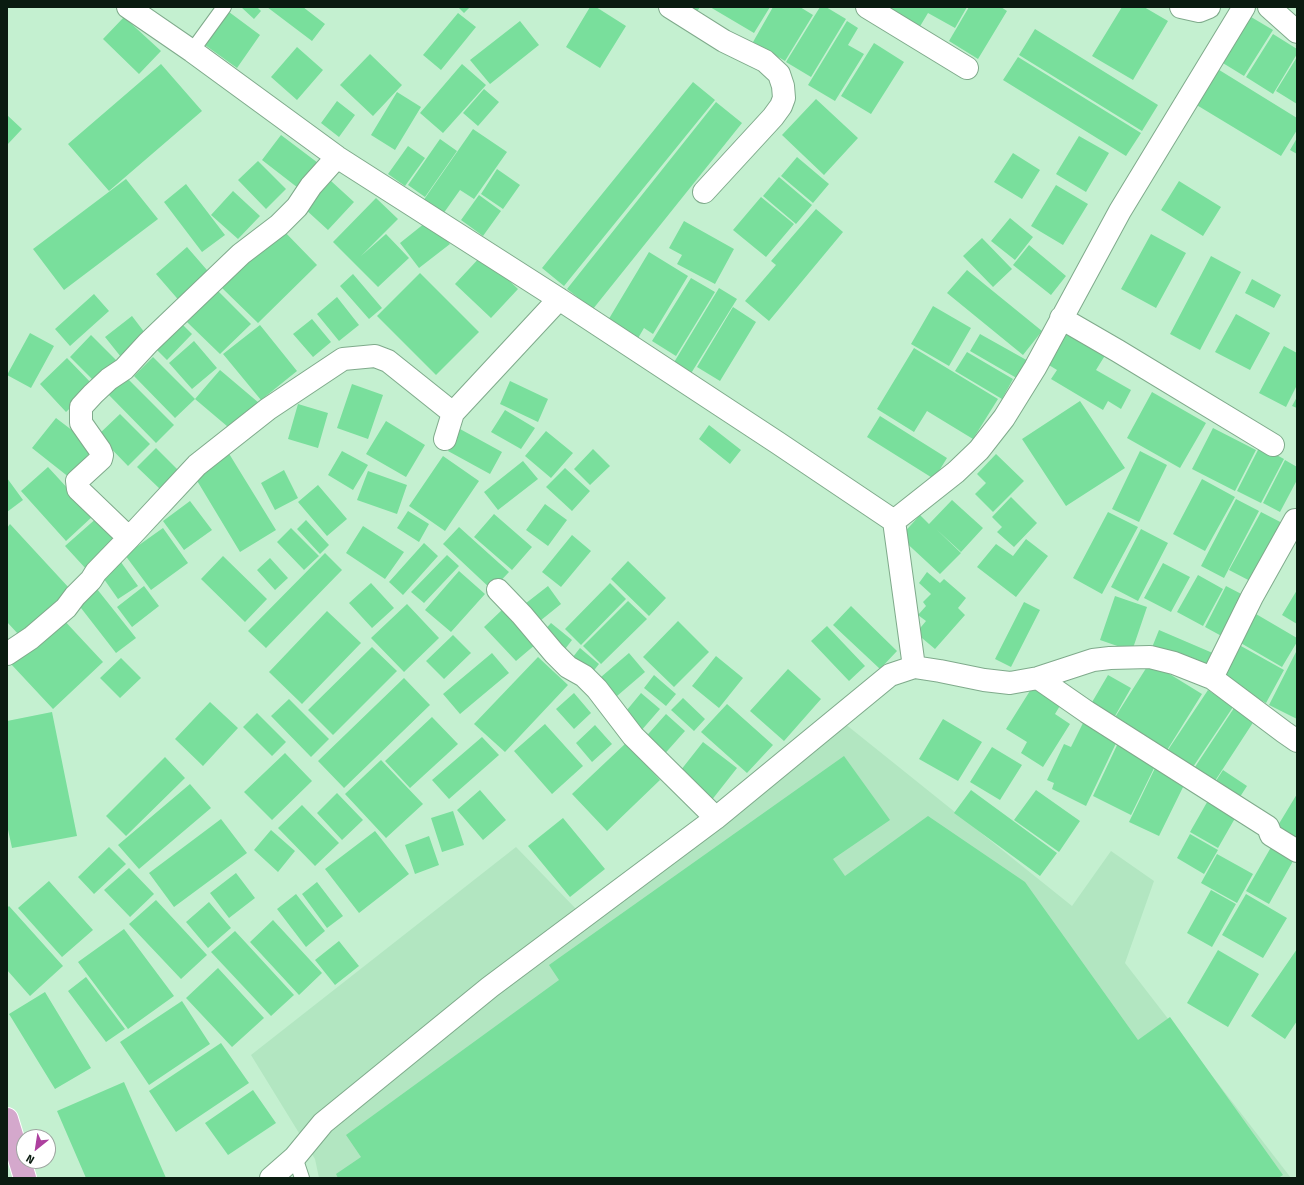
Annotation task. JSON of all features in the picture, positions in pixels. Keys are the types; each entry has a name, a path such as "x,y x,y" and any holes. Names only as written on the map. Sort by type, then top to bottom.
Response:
{"main road":[{"path":"7,1119 25,1178"}],"street":[{"path":"128,7 192,51 337,157 559,299 894,521 914,667"},
{"path":"670,7 724,41 765,61 779,74 783,86 784,98 773,117 704,192"},
{"path":"867,7 967,68"},
{"path":"1180,7 1199,11 1209,7"},
{"path":"894,521 956,472 979,450 1004,418 1031,374 1120,211 1244,7"},
{"path":"1269,7 1297,32"},
{"path":"129,538 78,489 77,482 101,459 102,455 81,423 81,407 109,379 124,369 148,343 241,254 279,225 297,207 311,186 337,157"},
{"path":"445,439 453,413 559,299"},
{"path":"1061,318 1274,445"},
{"path":"7,654 31,638 66,608 75,596 91,580 96,572 198,465 268,409 343,359 375,356 388,361 453,413"},
{"path":"1212,678 1252,597 1295,520"},
{"path":"498,590 522,615 554,653 568,666 584,676 597,689 632,736 716,818"},
{"path":"271,1178 294,1157 323,1123 490,987 716,818 890,675 914,667 984,680 1010,683 1038,678 1093,660 1150,657 1174,663 1212,678 1297,741"},
{"path":"1038,678 1087,712 1268,827 1271,835 1297,851"}],"lane":[{"path":"192,51 224,7"},
{"path":"294,1157 302,1178"}],"shaded area":[{"path":"834,715 1072,906 1111,851 1154,881 1125,963 1291,1178 319,1178 315,1159 251,1055 516,847 579,912"}],"building":[{"path":"241,7 257,7 261,11 254,19"},
{"path":"267,7 303,7 325,24 312,41"},
{"path":"458,7 470,7 464,13"},
{"path":"590,7 596,7 626,26 600,68 566,47"},
{"path":"686,7 700,7 696,13"},
{"path":"710,7 770,7 754,33"},
{"path":"773,7 800,7 813,15 785,61 753,42"},
{"path":"820,7 826,7 846,19 811,77 786,62"},
{"path":"891,7 967,7 955,28 928,13 919,28 889,10"},
{"path":"969,7 1001,7 1007,11 978,59 949,41"},
{"path":"1122,7 1144,7 1168,21 1133,80 1092,56"},
{"path":"229,12 260,35 237,68 205,45"},
{"path":"458,13 476,27 441,70 423,55"},
{"path":"1246,14 1273,30 1244,76 1218,60"},
{"path":"124,17 161,51 139,74 103,39"},
{"path":"520,21 539,45 490,84 470,60"},
{"path":"847,21 858,28 848,45 864,54 835,101 808,85"},
{"path":"1035,29 1158,105 1142,131 1019,55"},
{"path":"1273,34 1297,49 1297,54 1273,94 1246,77"},
{"path":"874,43 904,62 871,114 841,96"},
{"path":"297,47 323,70 297,100 271,77"},
{"path":"370,54 402,85 373,116 340,85"},
{"path":"1018,57 1141,133 1126,156 1003,80"},
{"path":"1297,57 1297,104 1276,91"},
{"path":"161,64 202,111 109,191 68,144"},
{"path":"462,64 486,85 443,133 420,113"},
{"path":"1216,68 1297,118 1297,130 1281,156 1195,104"},
{"path":"693,82 715,100 564,286 542,268"},
{"path":"484,89 499,102 478,126 463,113"},
{"path":"397,92 421,107 395,150 371,135"},
{"path":"816,99 858,138 824,175 782,135"},
{"path":"337,101 355,115 339,137 321,123"},
{"path":"716,102 742,123 593,309 567,289"},
{"path":"7,115 22,129 7,145"},
{"path":"473,129 507,152 474,199 460,190 443,214 423,201"},
{"path":"281,135 322,166 302,191 262,160"},
{"path":"1079,136 1109,153 1086,192 1056,174"},
{"path":"1297,138 1297,154 1290,150"},
{"path":"440,139 457,151 425,197 408,185"},
{"path":"408,146 425,158 405,186 388,174"},
{"path":"1013,153 1040,170 1022,199 994,182"},
{"path":"797,157 829,184 813,203 781,176"},
{"path":"258,161 286,189 266,209 238,180"},
{"path":"497,169 520,185 503,209 481,194"},
{"path":"779,177 812,205 796,224 763,196"},
{"path":"126,179 158,219 64,290 33,249"},
{"path":"331,181 354,202 328,230 305,209"},
{"path":"1179,181 1221,207 1203,236 1161,210"},
{"path":"186,184 225,235 202,252 164,202"},
{"path":"1056,185 1088,204 1063,245 1031,226"},
{"path":"233,191 260,216 238,239 211,215"},
{"path":"479,195 501,211 483,236 461,220"},
{"path":"761,197 794,224 766,257 733,230"},
{"path":"376,198 398,219 361,256 386,234 409,258 378,287 333,242"},
{"path":"816,209 843,232 769,321 745,301 776,265 771,261"},
{"path":"1010,218 1033,237 1015,260 991,241"},
{"path":"430,219 450,244 419,268 400,243"},
{"path":"684,221 734,249 715,284 677,264 682,255 669,248"},
{"path":"281,228 317,265 258,323 221,287"},
{"path":"1151,234 1186,253 1156,308 1121,289"},
{"path":"982,238 1012,269 993,287 963,256"},
{"path":"1029,245 1066,276 1051,295 1013,265"},
{"path":"187,247 213,277 182,304 156,274"},
{"path":"649,252 688,276 653,334 644,328 637,340 607,322"},
{"path":"482,255 518,289 491,318 455,284"},
{"path":"1211,256 1241,272 1200,350 1170,334"},
{"path":"967,270 1042,331 1023,355 947,293"},
{"path":"420,273 479,332 436,375 377,316"},
{"path":"353,274 382,308 369,319 340,286"},
{"path":"691,278 715,292 676,356 652,341"},
{"path":"1252,279 1281,295 1274,308 1245,293"},
{"path":"719,288 737,299 690,375 673,364"},
{"path":"218,291 251,324 220,354 187,322"},
{"path":"94,294 109,311 70,346 55,329"},
{"path":"337,297 359,325 339,341 317,314"},
{"path":"933,306 971,328 949,366 911,344"},
{"path":"733,307 756,322 720,381 697,367"},
{"path":"1236,314 1270,333 1250,370 1215,352"},
{"path":"132,316 148,337 121,357 105,337"},
{"path":"177,319 192,334 167,360 152,345"},
{"path":"312,319 331,342 313,357 293,334"},
{"path":"1066,324 1109,349 1096,370 1131,390 1121,409 1108,401 1103,410 1051,379 1057,370 1044,362"},
{"path":"260,325 297,371 261,400 223,354"},
{"path":"30,333 54,346 31,388 7,375"},
{"path":"980,334 1030,362 1020,380 970,351"},
{"path":"91,335 118,362 96,383 70,357"},
{"path":"194,341 217,368 192,389 169,363"},
{"path":"1284,346 1297,353 1297,385 1286,407 1259,393"},
{"path":"914,348 998,399 973,439 927,411 914,432 877,409"},
{"path":"967,352 1013,379 1002,399 955,371"},
{"path":"153,357 195,399 175,418 134,376"},
{"path":"67,358 94,386 66,412 40,384"},
{"path":"220,370 259,403 234,432 195,399"},
{"path":"123,374 174,425 156,443 106,392"},
{"path":"510,381 548,399 538,422 500,404"},
{"path":"352,384 383,395 368,439 337,428"},
{"path":"1152,392 1206,423 1180,468 1127,438"},
{"path":"1297,397 1297,408 1292,406"},
{"path":"1080,401 1125,468 1066,506 1022,439"},
{"path":"298,404 328,413 318,448 288,439"},
{"path":"505,410 535,428 521,449 491,432"},
{"path":"120,414 150,444 128,466 98,435"},
{"path":"880,416 947,458 934,479 867,437"},
{"path":"56,418 94,447 70,478 32,448"},
{"path":"386,421 425,445 406,477 366,454"},
{"path":"709,425 741,450 730,464 699,439"},
{"path":"1213,428 1256,450 1235,491 1192,469"},
{"path":"460,429 502,452 490,474 448,451"},
{"path":"546,431 573,453 551,478 525,456"},
{"path":"1260,446 1284,459 1261,503 1237,491"},
{"path":"156,448 178,470 160,489 137,467"},
{"path":"593,449 610,466 590,485 574,469"},
{"path":"342,451 368,465 353,490 328,475"},
{"path":"1140,451 1167,465 1139,522 1112,509"},
{"path":"228,452 276,530 240,552 193,474"},
{"path":"996,454 1024,481 993,512 975,494 986,483 977,474"},
{"path":"443,456 479,481 445,531 409,506"},
{"path":"1285,460 1297,467 1297,480 1280,512 1263,503"},
{"path":"523,461 538,479 498,510 484,492"},
{"path":"48,467 93,516 66,541 21,491"},
{"path":"565,468 590,491 572,511 546,487"},
{"path":"284,470 298,498 275,510 261,483"},
{"path":"368,471 407,485 397,514 357,500"},
{"path":"7,478 23,500 7,512"},
{"path":"1202,479 1235,497 1205,551 1173,534"},
{"path":"318,485 347,519 327,536 298,502"},
{"path":"1011,497 1037,523 1014,547 997,532 1002,527 992,517"},
{"path":"1236,499 1259,511 1224,578 1201,566"},
{"path":"952,500 983,528 961,552 936,529 961,553 940,574 900,537 920,515 929,524"},
{"path":"190,501 212,530 184,550 163,521"},
{"path":"545,504 567,520 548,546 526,530"},
{"path":"408,511 429,524 419,542 397,528"},
{"path":"1108,512 1138,527 1102,594 1073,578"},
{"path":"1261,512 1288,526 1256,584 1229,570"},
{"path":"494,514 532,547 512,570 474,537"},
{"path":"99,516 120,540 87,570 65,546"},
{"path":"306,520 329,545 320,554 297,529"},
{"path":"10,524 70,589 19,635 7,622 7,528"},
{"path":"363,526 404,552 385,579 346,553"},
{"path":"459,527 509,572 492,590 443,544"},
{"path":"163,528 188,563 151,590 125,555"},
{"path":"291,528 319,556 304,570 277,542"},
{"path":"1141,529 1168,543 1138,601 1111,587"},
{"path":"572,535 591,551 561,587 542,572"},
{"path":"1026,539 1048,556 1016,597 977,567 996,544 1013,556"},
{"path":"424,543 438,556 403,595 389,582"},
{"path":"325,553 342,570 266,648 248,631"},
{"path":"447,555 459,566 424,603 411,592"},
{"path":"223,556 267,599 245,622 201,579"},
{"path":"118,558 138,586 118,599 99,572"},
{"path":"270,558 288,578 275,590 257,570"},
{"path":"628,561 666,598 649,616 611,579"},
{"path":"1163,563 1190,577 1171,612 1144,598"},
{"path":"459,571 485,594 451,632 425,610"},
{"path":"927,572 940,583 944,579 966,598 958,608 965,615 935,649 916,633 926,621 918,615 926,606 923,602 931,594 919,583"},
{"path":"1198,575 1223,589 1203,626 1177,612"},
{"path":"371,583 394,608 372,628 349,603"},
{"path":"610,583 626,599 581,645 565,629"},
{"path":"93,584 136,638 116,653 74,599"},
{"path":"144,586 159,606 132,627 117,607"},
{"path":"548,586 561,604 535,625 521,607"},
{"path":"1226,586 1249,598 1227,639 1205,627"},
{"path":"1297,590 1297,624 1282,615"},
{"path":"1115,596 1147,607 1132,651 1100,640"},
{"path":"628,601 647,619 601,664 583,646"},
{"path":"1024,602 1040,610 1011,667 995,659"},
{"path":"407,604 439,638 404,672 371,638"},
{"path":"851,606 897,651 880,669 833,625"},
{"path":"503,609 536,644 516,661 484,627"},
{"path":"327,611 361,643 302,704 269,672"},
{"path":"1256,614 1297,638 1297,642 1282,667 1239,642"},
{"path":"61,617 103,662 53,709 11,664"},
{"path":"678,621 709,652 674,687 643,657"},
{"path":"551,623 572,640 562,653 540,635"},
{"path":"827,626 865,666 849,681 811,641"},
{"path":"1159,630 1215,654 1207,674 1151,650"},
{"path":"453,635 471,653 444,679 426,661"},
{"path":"1241,646 1284,670 1266,703 1223,678"},
{"path":"372,647 397,671 333,735 308,710"},
{"path":"580,648 599,664 588,678 569,662"},
{"path":"1297,650 1297,719 1269,705"},
{"path":"492,653 509,673 460,714 443,694"},
{"path":"629,653 645,672 610,702 594,683"},
{"path":"716,656 743,678 719,708 692,686"},
{"path":"538,657 568,685 505,752 474,724"},
{"path":"121,658 141,678 120,698 100,678"},
{"path":"1150,662 1202,694 1164,755 1112,722"},
{"path":"788,669 821,699 784,741 750,711"},
{"path":"654,675 676,694 666,706 644,688"},
{"path":"1108,675 1131,688 1111,723 1088,709"},
{"path":"404,678 430,705 344,788 318,761"},
{"path":"1033,686 1061,704 1055,714 1070,724 1043,767 1021,753 1027,742 1006,729"},
{"path":"1208,690 1233,707 1189,773 1164,756"},
{"path":"574,693 591,713 574,729 556,709"},
{"path":"641,693 660,709 640,732 622,716"},
{"path":"683,698 705,719 694,731 671,710"},
{"path":"289,699 329,739 311,757 271,716"},
{"path":"210,702 238,728 203,766 175,739"},
{"path":"727,704 773,745 747,773 701,732"},
{"path":"1236,705 1256,718 1211,787 1191,773"},
{"path":"52,712 77,836 12,848 7,825 7,721"},
{"path":"257,713 286,742 272,756 243,727"},
{"path":"666,714 685,731 661,758 642,741"},
{"path":"432,717 458,744 410,788 385,761"},
{"path":"943,719 982,742 958,781 919,759"},
{"path":"1084,721 1119,737 1086,806 1052,789 1054,783 1047,780 1064,744 1071,747"},
{"path":"545,724 583,766 552,794 514,751"},
{"path":"595,725 612,744 592,762 576,743"},
{"path":"482,737 499,755 449,799 432,780"},
{"path":"1119,741 1158,760 1131,815 1093,796"},
{"path":"703,742 737,768 711,801 677,775"},
{"path":"626,743 660,780 607,831 572,794"},
{"path":"992,747 1022,765 1000,800 970,782"},
{"path":"285,753 312,781 272,820 244,792"},
{"path":"844,756 890,820 833,859 845,876 928,816 1025,882 1138,1040 1170,1017 1283,1175 1278,1178 338,1178 336,1174 361,1157 346,1135 559,980 549,965"},
{"path":"165,757 185,778 126,836 106,816"},
{"path":"381,760 423,804 386,838 345,794"},
{"path":"1157,764 1187,779 1159,836 1129,822"},
{"path":"1223,770 1247,786 1236,803 1212,787"},
{"path":"190,784 211,808 139,869 118,845"},
{"path":"480,790 506,820 483,840 457,810"},
{"path":"971,790 1057,853 1040,876 954,813"},
{"path":"1036,790 1080,821 1059,852 1014,820"},
{"path":"337,793 363,820 342,840 317,813"},
{"path":"1297,794 1297,846 1274,832"},
{"path":"1210,797 1238,813 1218,848 1190,832"},
{"path":"302,805 339,843 315,866 278,828"},
{"path":"453,811 464,845 442,852 431,818"},
{"path":"563,818 605,869 570,897 528,846"},
{"path":"221,819 247,853 174,907 149,873"},
{"path":"271,830 295,851 278,872 254,850"},
{"path":"375,831 409,874 359,913 325,869"},
{"path":"1190,834 1218,850 1204,874 1177,858"},
{"path":"429,836 439,865 415,874 405,845"},
{"path":"1274,842 1297,854 1269,904 1246,891"},
{"path":"109,847 126,864 94,894 78,877"},
{"path":"1217,854 1253,874 1237,903 1201,883"},
{"path":"129,868 154,894 130,917 104,890"},
{"path":"236,873 255,898 229,918 210,893"},
{"path":"49,881 93,930 62,957 18,908"},
{"path":"317,882 343,916 327,928 302,894"},
{"path":"1211,890 1236,904 1212,947 1187,933"},
{"path":"296,894 325,931 306,947 277,909"},
{"path":"1246,894 1287,918 1263,958 1222,935"},
{"path":"156,900 207,955 181,979 129,924"},
{"path":"209,902 231,928 208,948 186,922"},
{"path":"9,906 63,966 30,996 7,970 7,908"},
{"path":"273,920 322,973 299,995 250,942"},
{"path":"124,929 174,996 128,1029 78,962"},
{"path":"235,931 294,995 271,1016 211,952"},
{"path":"339,941 359,966 335,985 315,960"},
{"path":"1297,949 1297,1021 1285,1039 1251,1016"},
{"path":"1218,950 1259,974 1228,1027 1187,1003"},
{"path":"218,968 264,1018 232,1047 186,998"},
{"path":"86,977 125,1029 106,1042 68,991"},
{"path":"45,992 91,1068 55,1089 9,1014"},
{"path":"182,1001 210,1044 149,1085 120,1042"},
{"path":"221,1043 249,1083 176,1132 149,1091"},
{"path":"124,1082 166,1178 86,1178 57,1111"},
{"path":"253,1090 276,1123 228,1155 205,1123"}]}
